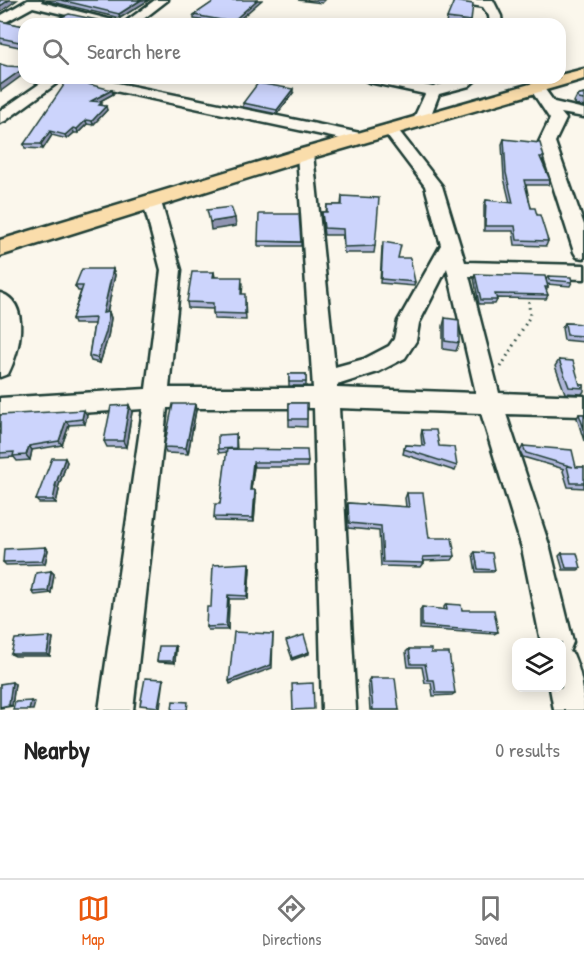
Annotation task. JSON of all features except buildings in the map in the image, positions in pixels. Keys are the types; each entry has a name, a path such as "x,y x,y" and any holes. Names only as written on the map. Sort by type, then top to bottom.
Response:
{"main road":[{"path":"566,79 584,74"},
{"path":"0,248 305,154 547,84"}],"street":[{"path":"137,18 162,0"},
{"path":"459,0 487,2 495,18"},
{"path":"0,21 35,1 97,18"},
{"path":"0,118 48,84"},
{"path":"102,84 360,138"},
{"path":"399,84 434,91 460,84"},
{"path":"536,87 558,119 547,142 584,252"},
{"path":"421,120 434,91"},
{"path":"551,106 584,113"},
{"path":"390,129 422,169 432,186 457,269 488,396 536,548 555,638"},
{"path":"305,154 326,389 339,710"},
{"path":"116,710 158,398 171,270 152,202"},
{"path":"326,389 397,352 405,341 409,321 416,312 423,293 450,245"},
{"path":"457,269 584,273"},
{"path":"0,301 8,310 10,332 0,368"},
{"path":"0,408 326,389 488,396 584,406"},
{"path":"566,688 571,710"}],"path":[{"path":"488,396 530,316 523,271"}]}
